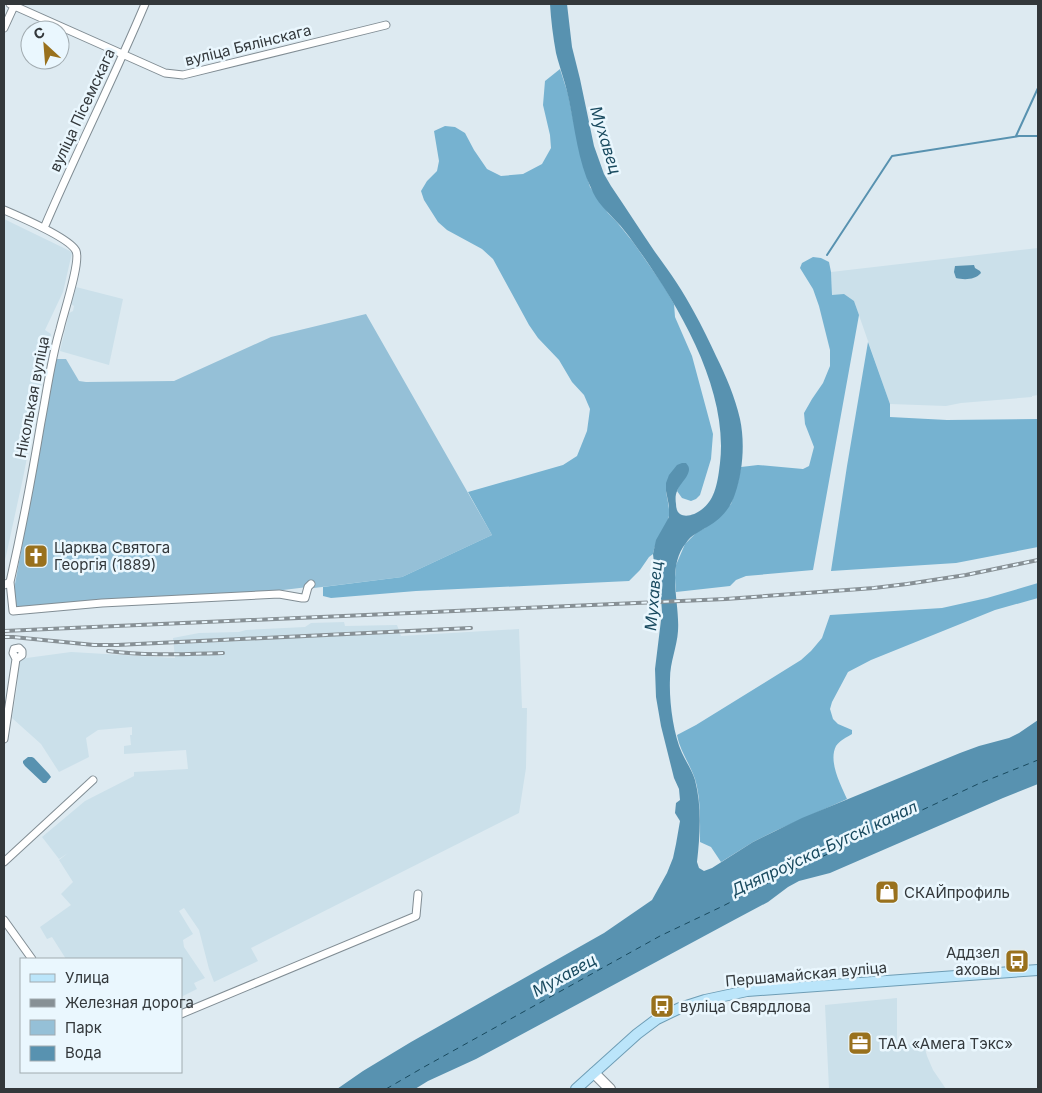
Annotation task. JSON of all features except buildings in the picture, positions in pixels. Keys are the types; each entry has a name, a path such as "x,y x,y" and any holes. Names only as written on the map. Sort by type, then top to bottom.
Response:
{"main road":[{"name":"Першамайская вуліца","path":"576,1089 637,1034 657,1019 680,1008 720,997 747,992 1038,970"},
{"path":"594,1073 610,1089"}],"street":[{"name":"вуліца Бялінскага","path":"13,4 165,73 183,76 386,25"},
{"path":"4,28 13,4"},
{"name":"вуліца Пісемскага","path":"44,228 145,4"},
{"name":"Ніколькая вуліца","path":"4,210 44,228 71,245 76,251 76,264 55,347 30,483 7,584 13,611"},
{"path":"4,614 13,611 91,604 279,594 305,598 310,584"},
{"path":"4,739 16,659"},
{"path":"4,862 93,780"},
{"path":"182,1014 416,916 418,894"},
{"path":"4,920 31,958"}],"shaded area":[{"path":"560,69 568,94 580,153 590,187 608,213 633,242 663,285 674,304 675,317 692,356 713,434 711,459 700,495 691,501 682,498 677,491 680,484 666,491 669,510 668,521 653,554 629,581 416,591 331,598 323,596 323,587 402,577 492,535 468,492 563,465 577,456 587,431 590,409 584,395 572,382 559,360 538,338 529,325 493,259 482,249 447,230 438,222 424,200 421,191 427,181 437,171 439,161 434,131 445,126 455,127 465,133 487,169 501,176 523,174 542,164 551,148 543,105 545,81"},
{"path":"4,219 72,253 63,292 45,330 51,334 4,565"},
{"path":"1038,248 1038,395 946,406 890,404 854,301 832,296 831,272"},
{"path":"813,257 829,262 832,295 844,294 854,301 859,315 813,570 746,576 736,580 730,586 676,592 676,565 685,544 731,504 741,467 758,465 803,469 809,466 814,447 805,424 804,413 823,383 830,366 830,350 819,306 813,289 800,268 802,263"},
{"path":"76,287 123,299 109,365 60,351 69,313 73,311 74,306 71,304"},
{"path":"868,342 890,404 890,417 947,420 1038,419 1038,547 956,563 831,571"},
{"path":"1038,583 1038,598 995,610 871,660 848,672 830,709 833,719 838,724 852,730 852,734 837,744 833,759 836,773 847,799 753,842 721,862 711,847 700,842 700,810 697,787 693,773 680,747 677,735 801,660 822,638 830,615 942,608 987,598"},
{"path":"344,622 345,626 397,625 401,636 519,629 522,708 527,708 526,768 519,813 251,948 258,961 214,982 199,930 184,908 179,911 193,934 183,940 184,947 205,978 194,983 197,989 182,996 182,958 65,958 52,937 47,939 40,927 71,905 61,894 73,882 59,860 68,853 59,859 42,837 85,801 134,776 134,772 188,769 186,750 124,754 124,746 131,745 130,735 132,735 132,727 98,730 86,738 89,757 59,772 41,744 12,718 19,659 71,652 175,658 173,638 199,633 305,627 311,623"},
{"name":"ТАА «Амега Тэкс»","path":"897,998 897,1044 924,1045 933,1070 946,1089 829,1089 825,1005"}],"green space":[{"path":"366,314 492,535 402,577 314,588 15,607 13,595 56,359 66,359 79,381 174,381 271,337"}],"water":[{"path":"550,4 567,4 572,47 594,146 604,174 676,281 697,317 730,387 742,428 741,466 738,485 733,499 721,517 688,540 680,553 675,574 678,631 670,673 670,697 676,736 682,753 694,776 699,800 700,821 697,862 699,868 704,871 712,868 753,842 802,818 960,753 1009,738 1038,720 1038,784 830,873 799,881 768,902 476,1059 415,1089 337,1089 411,1042 604,933 652,900 667,873 676,844 680,821 675,813 676,803 680,800 679,789 674,778 661,726 656,697 655,669 662,612 653,554 656,540 669,517 666,483 669,475 677,465 686,463 689,469 688,474 676,493 677,511 685,516 701,510 710,501 717,482 721,434 708,375 682,318 623,228 596,198 587,178 577,145 568,94 556,53"},
{"path":"974,265 981,273 979,275 969,279 956,278 955,266"},
{"path":"28,757 34,758 49,774 51,777 46,783 43,783 25,766 23,761"}],"waterway":[{"path":"1016,136 1038,88"},
{"path":"827,255 892,156 1019,136 1038,136"}],"ferry route":[{"path":"386,1089 660,936 787,873 978,784 1038,760"}],"railway":[{"path":"4,631 726,599 907,584 966,575 1038,560"},
{"path":"4,637 94,645 117,645 471,628"},
{"path":"108,651 151,654 223,653"}],"place":[{"name":"Царква Святога Георгія (1889)","path":"36,556"},
{"name":"СКАЙпрофиль","path":"887,892"},
{"name":"Аддзел аховы","path":"1017,961"},
{"name":"вуліца Свярдлова","path":"662,1006"},
{"name":"ТАА «Амега Тэкс»","path":"860,1043"}],"water label":[{"name":"Мухавец","path":"606,140"},
{"name":"Мухавец","path":"653,596"},
{"name":"Дняпроўска-Бугскі канал","path":"824,848"},
{"name":"Мухавец","path":"564,975"}]}
